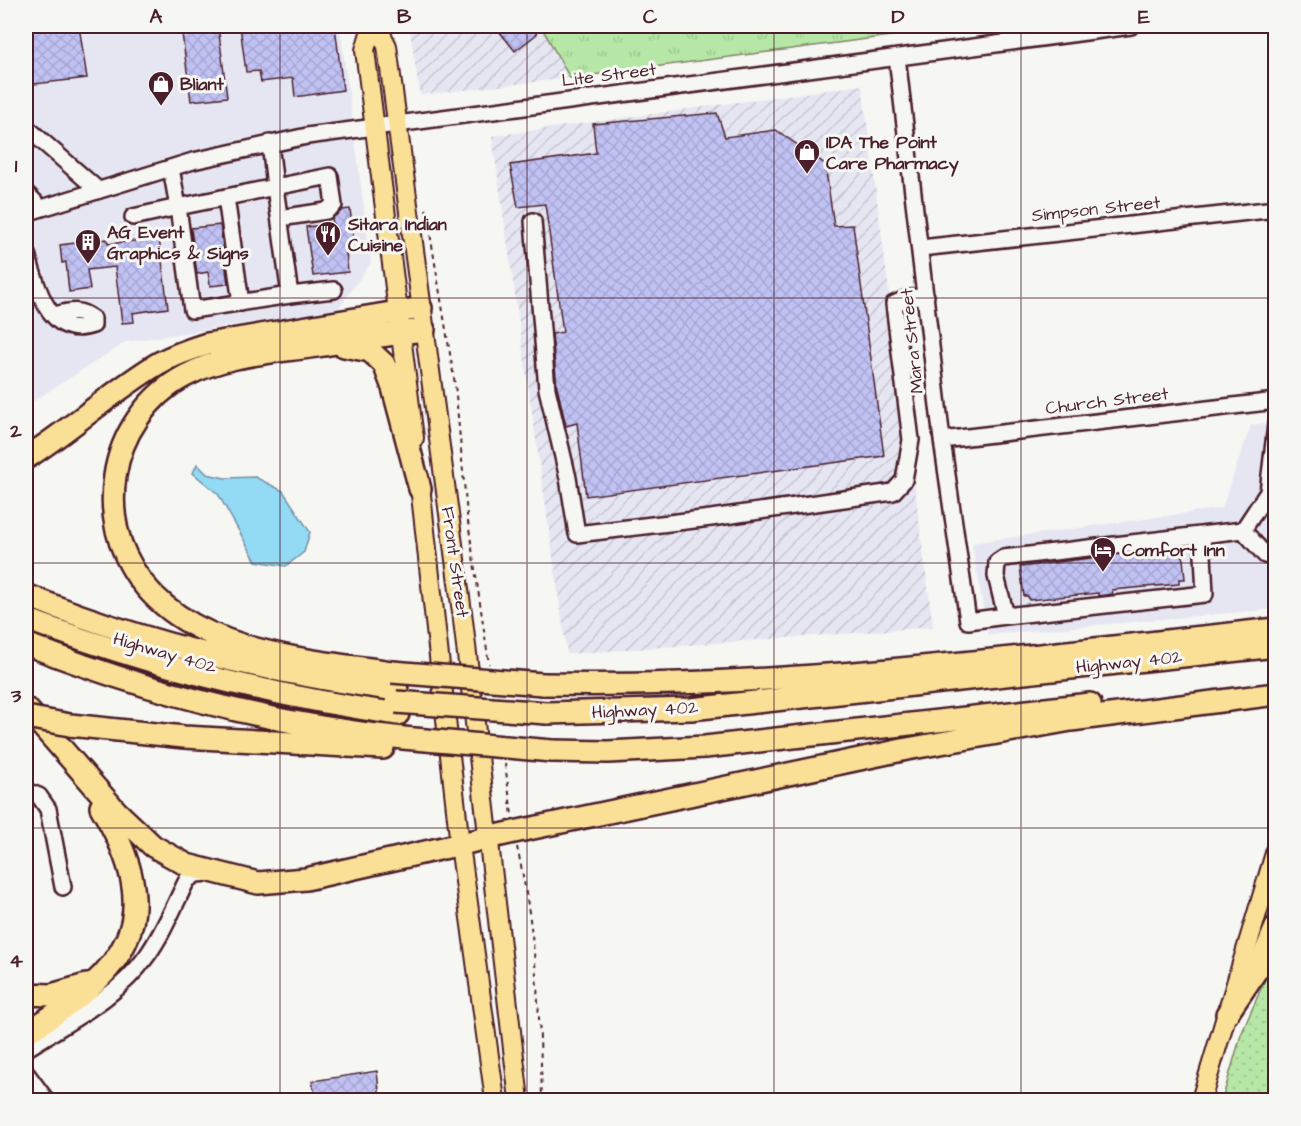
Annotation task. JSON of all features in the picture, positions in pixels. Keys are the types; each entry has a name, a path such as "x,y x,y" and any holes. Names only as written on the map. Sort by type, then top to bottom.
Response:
{"highway":[{"path":"396,695 218,636 186,621 151,593 138,578 122,547 116,528 114,483 120,456 132,428 154,399 183,377 221,361 317,346 399,322 421,308"},
{"path":"26,458 141,375 182,353 207,344 399,322 424,330"},
{"path":"317,346 361,348 370,351 384,364 393,388 420,489"},
{"path":"26,595 122,630 184,649 320,680 396,695 546,706 631,724 802,711 1275,660"},
{"name":"Highway 402","path":"26,607 125,643 220,670 321,692 546,706 692,709 1275,646"},
{"path":"26,619 90,644 216,681 326,704 396,695"},
{"path":"546,706 640,685 755,681 1275,629"},
{"name":"Highway 402","path":"26,644 91,668 193,698 404,743 510,757 552,751 643,750 755,742 1275,684"},
{"path":"26,707 117,812 153,846 187,865 211,873 258,883 283,882 993,733 1275,694"},
{"path":"26,717 70,725 184,737 404,743"},
{"path":"26,1033 82,996 105,974 122,953 132,927 135,899 132,878 118,836 75,763"},
{"path":"1227,1014 1260,965 1275,927"},
{"path":"26,994 66,993 105,974"}],"main road":[{"name":"Front Street","path":"372,26 365,50 385,124 421,308 490,838 519,1101"},
{"name":"Front Street","path":"377,26 387,46 385,124 399,322 460,845 495,1101"},
{"path":"1201,1101 1275,850"}],"street":[{"name":"Lite Street","path":"26,213 171,168 270,143 385,124 1131,26"},
{"name":"Mara Street","path":"897,57 927,296 942,440 968,621 1006,616"},
{"path":"26,127 98,190"},
{"path":"270,143 291,295"},
{"path":"171,168 192,310 334,290"},
{"path":"133,217 330,176 334,204 326,211 280,218"},
{"path":"26,193 41,208"},
{"path":"226,197 241,303"},
{"name":"Simpson Street","path":"921,248 1275,209"},
{"path":"533,221 547,389 568,478 577,534 893,492 904,480 911,440 894,304 927,296"},
{"path":"26,250 43,304 54,315"},
{"name":"Church Street","path":"942,440 1275,401"},
{"path":"1202,535 1205,594 1006,616 996,576 998,562 1003,558 1243,530 1268,492 1275,425"},
{"path":"1243,530 1265,555 1275,558"},
{"path":"26,791 39,796 48,809 63,887"},
{"path":"26,1049 100,1001 127,980 154,944 187,880 196,874 211,873"},
{"path":"26,1073 46,1101"}],"path":[{"path":"424,199 455,384 467,515 490,669"},
{"path":"510,757 514,832 525,880 540,1013 543,1101"}],"shaded area":[{"path":"26,26 340,26 371,263 338,309 126,342 26,406"},
{"path":"409,26 541,26 570,78 420,95"},
{"path":"862,85 933,627 567,654 492,136"},
{"path":"1275,422 1275,609 988,635 972,543 1222,508 1251,425"}],"green space":[{"path":"541,26 966,26 570,78"},
{"path":"1275,956 1275,1100 1222,1100 1241,1035"}],"water":[{"path":"197,464 207,474 225,478 255,477 283,491 310,532 304,552 286,566 256,561 218,494 193,473"}],"building":[{"path":"26,26 79,26 87,78 26,85"},
{"path":"181,26 218,26 227,97 191,101"},
{"path":"240,26 335,26 343,90 295,97 293,78 261,82 259,71 246,72"},
{"path":"495,26 530,26 537,34 515,51"},
{"path":"717,113 725,137 776,130 825,164 834,226 853,225 884,456 586,496 577,423 566,426 557,387 552,334 563,332 545,204 518,207 510,165 596,153 593,124"},
{"name":"Sitara Indian Cuisine","path":"350,209 354,241 345,242 348,272 313,276 306,227 333,224 332,218 342,210"},
{"path":"220,225 228,284 210,286 208,272 197,274 191,228"},
{"path":"159,238 168,308 133,313 134,322 122,323 115,267 87,270 90,289 69,292 66,262 62,263 60,245 107,239 108,244"},
{"name":"Comfort Inn","path":"1177,547 1182,549 1185,579 1179,579 1179,584 1112,590 1113,594 1098,596 1098,593 1029,600 1028,596 1024,596 1020,567"},
{"path":"377,1071 380,1101 316,1101 312,1081"}],"place":[{"name":"Bliant","path":"161,107"},
{"name":"IDA The Point Care Pharmacy","path":"807,175"},
{"name":"Sitara Indian Cuisine","path":"328,257"},
{"name":"AG Event Graphics & Signs","path":"88,265"},
{"name":"Comfort Inn","path":"1103,573"}]}
